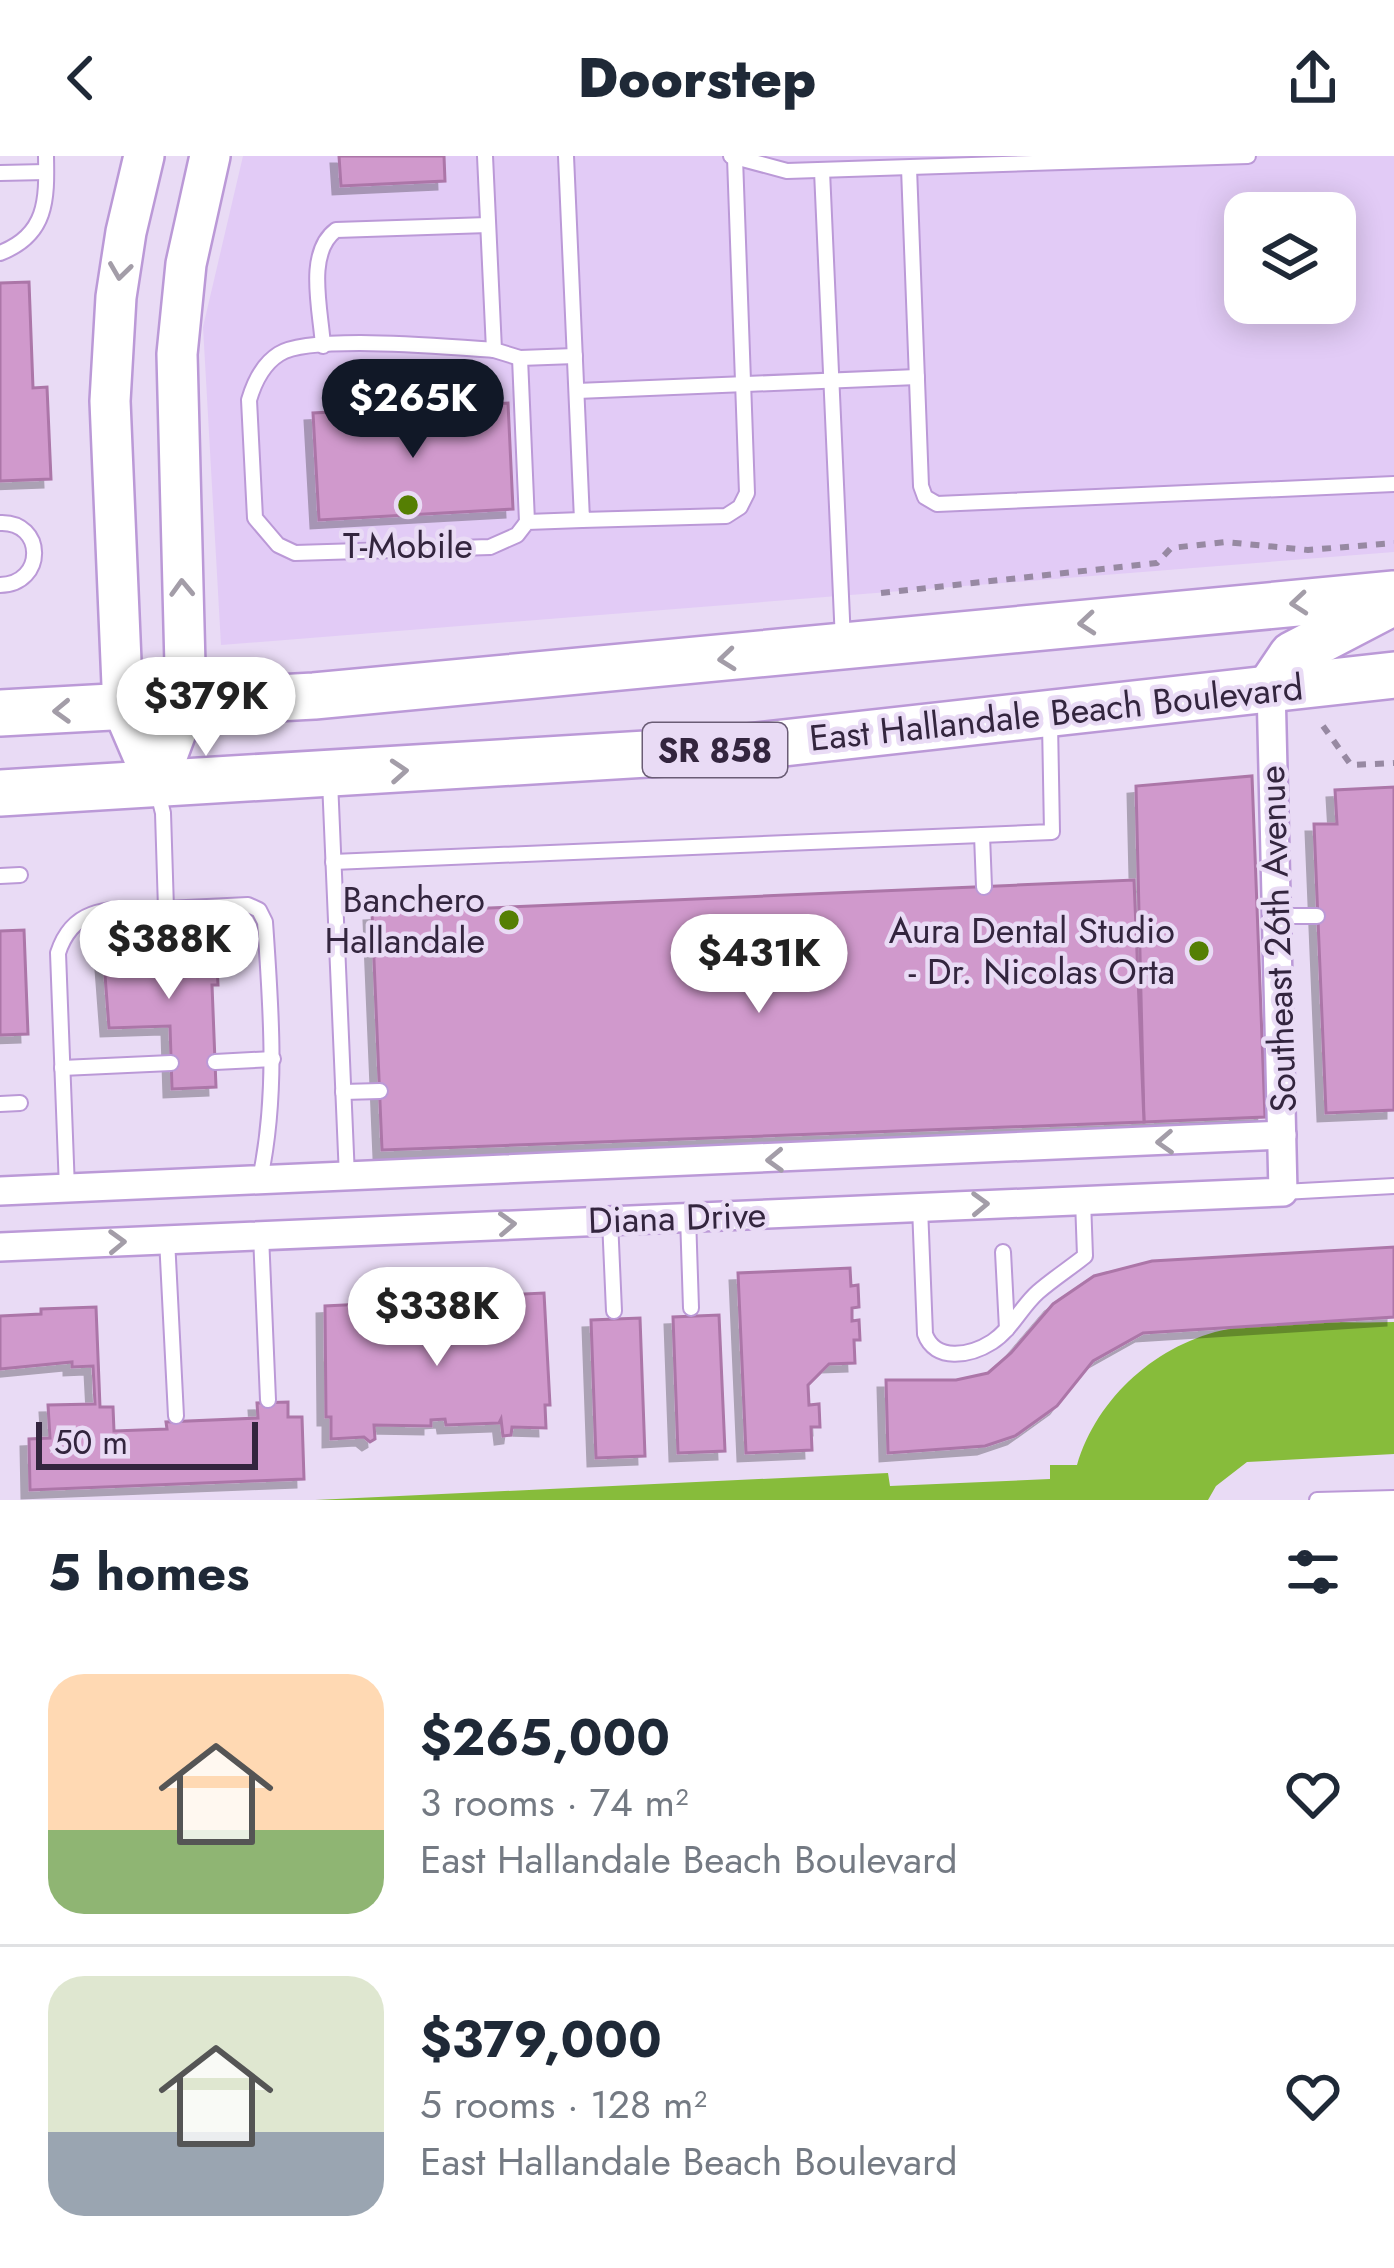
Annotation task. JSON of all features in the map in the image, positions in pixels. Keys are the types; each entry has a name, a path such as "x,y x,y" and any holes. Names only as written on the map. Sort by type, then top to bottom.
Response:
{"main road":[{"path":"0,713 186,705 1394,598"},
{"path":"1270,686 1280,668 1310,643 1394,598"},
{"name":"East Hallandale Beach Boulevard","path":"0,794 729,749 1394,675"}],"street":[{"path":"144,156 116,297 110,400 123,709 156,787"},
{"path":"156,787 186,705 177,354 187,265 208,158"},
{"name":"Southeast 26th Avenue","path":"1270,686 1282,1192"},
{"name":"Diana Drive","path":"0,1247 261,1235 564,1195 1282,1135"},
{"name":"Diana Drive","path":"0,1191 346,1177 564,1195 610,1220 1282,1192"}],"lane":[{"path":"485,156 494,350"},
{"path":"566,156 583,520"},
{"path":"527,521 726,516 748,494 733,157 787,171 822,171 1249,156"},
{"path":"0,173 46,164 42,219 24,241 0,253"},
{"path":"909,168 920,487 926,497 937,504 1394,484"},
{"path":"822,171 843,646"},
{"path":"323,346 318,254 324,239 336,230 488,225"},
{"path":"520,358 527,521 517,535 490,547 295,553 278,545 255,518 249,400 253,385 278,354 296,347 409,344 494,350 520,358 575,356"},
{"path":"577,391 916,377"},
{"path":"0,523 26,528 32,540 33,565 28,577 16,585 0,585"},
{"path":"333,862 1052,832 1049,712"},
{"path":"330,776 346,1177"},
{"path":"156,787 163,813 166,909"},
{"path":"982,835 984,887"},
{"path":"0,876 20,875"},
{"path":"68,1189 58,953 63,935 91,912 248,905 259,910 266,922 273,1059 269,1137 260,1181"},
{"path":"1276,916 1317,916"},
{"path":"215,1062 273,1059"},
{"path":"62,1068 171,1063"},
{"path":"343,1092 380,1091"},
{"path":"0,1104 20,1103"},
{"path":"1282,1192 1394,1186"},
{"path":"920,1207 929,1346 940,1353 957,1353 992,1342 1040,1291 1085,1256 1083,1200"},
{"path":"688,1216 691,1307"},
{"path":"610,1220 614,1312"},
{"path":"261,1235 268,1400"},
{"path":"167,1240 176,1416"},
{"path":"1003,1252 1006,1329"},
{"path":"1317,1500 1394,1498"}],"path":[{"path":"881,593 1157,563 1171,548 1225,542 1308,550 1394,543"},
{"path":"1323,726 1351,765 1394,763"}],"shaded area":[{"path":"243,156 1394,156 1394,552 221,645 203,327"},
{"path":"1289,1322 1394,1322 1394,1454 1247,1462 1216,1486 1208,1500 315,1500 888,1473 890,1486 1050,1479 1050,1465 1077,1465 1099,1417 1134,1377 1155,1360 1202,1336"}],"building":[{"path":"339,156 444,156 445,181 341,186"},
{"path":"29,282 33,388 47,387 51,479 0,481 0,283"},
{"path":"508,403 513,509 319,520 313,413"},
{"name":"Aura Dental Studio - Dr. Nicolas Orta","path":"1252,776 1265,1117 1144,1122 1136,786"},
{"path":"1394,787 1394,1110 1326,1113 1314,824 1337,824 1335,790"},
{"path":"1134,880 1144,1122 382,1150 372,913"},
{"path":"24,930 28,1034 0,1035 0,931"},
{"path":"216,942 218,985 212,985 216,1087 172,1089 170,1026 109,1028 104,962 108,962 108,947"},
{"path":"1394,1247 1394,1317 1143,1333 1093,1361 1057,1406 1015,1436 985,1446 888,1453 886,1380 956,1380 988,1373 1053,1304 1094,1276 1152,1261"},
{"path":"850,1268 851,1286 858,1285 859,1307 852,1308 852,1321 859,1320 860,1340 854,1340 855,1363 829,1364 808,1385 809,1405 819,1404 820,1427 811,1427 812,1450 746,1453 738,1273"},
{"path":"544,1293 550,1405 545,1405 546,1428 512,1427 511,1435 503,1436 501,1419 499,1423 446,1425 445,1419 431,1420 431,1426 374,1425 375,1439 370,1442 364,1437 331,1439 331,1417 326,1417 325,1306 364,1304 365,1311 375,1314 375,1327 414,1325 413,1317 435,1306 451,1315 452,1325 491,1323 490,1308 501,1304 500,1295"},
{"path":"96,1307 100,1407 113,1407 114,1431 167,1429 166,1422 258,1418 257,1403 288,1402 288,1417 302,1417 304,1479 30,1490 29,1439 50,1438 48,1405 95,1404 93,1366 72,1367 72,1362 0,1369 0,1316"},
{"path":"719,1315 725,1451 678,1453 673,1317"},
{"path":"640,1318 645,1456 596,1458 591,1320"}],"place":[{"name":"T-Mobile","path":"408,505"},
{"name":"Banchero Hallandale","path":"509,920"},
{"name":"Aura Dental Studio - Dr. Nicolas Orta","path":"1199,951"}]}
